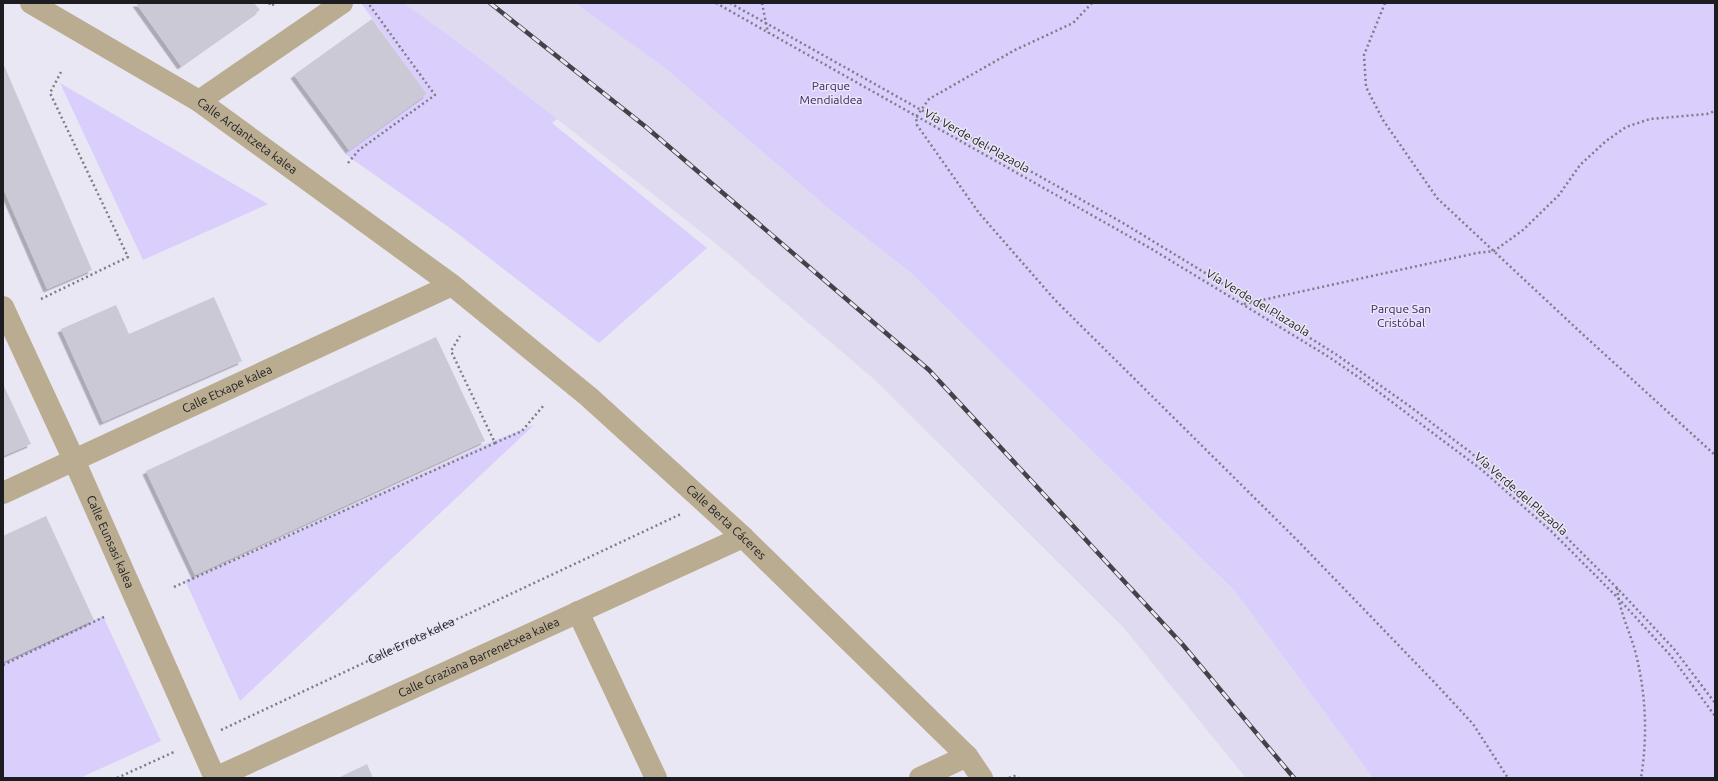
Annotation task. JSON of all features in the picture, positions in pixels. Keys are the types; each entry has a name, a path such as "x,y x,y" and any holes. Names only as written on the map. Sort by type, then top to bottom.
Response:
{"street":[{"path":"199,101 342,3"},
{"name":"Calle Ardantzeta kalea","path":"44,5 199,101 452,285"},
{"name":"Calle Etxape kalea","path":"3,493 452,285"},
{"name":"Calle Berta Cáceres","path":"452,285 589,396 742,537 967,756 982,778"},
{"name":"Calle Eunsasi kalea","path":"3,307 74,460 215,778"},
{"name":"Calle Graziana Barrenetxea kalea","path":"215,778 742,537"},
{"path":"578,612 656,778"},
{"path":"920,778 967,756"}],"path":[{"path":"269,3 271,6 276,3"},
{"path":"348,164 359,150 435,95 368,3"},
{"name":"Vía Verde del Plazaola","path":"716,3 1150,248 1359,377 1482,470 1551,531 1618,598 1671,656 1715,716"},
{"path":"730,3 1124,223 1254,302 1350,364 1408,405 1470,452 1563,534 1617,588 1674,649 1715,703"},
{"path":"762,3 768,33"},
{"path":"1092,3 1073,23 1015,50 929,99 916,117 917,125 980,213 1055,300 1298,542 1430,677 1473,724 1508,778"},
{"path":"1385,3 1364,55 1366,87 1383,120 1437,198 1715,455"},
{"path":"41,299 128,257 50,93 61,72"},
{"path":"1243,304 1494,251 1523,230 1559,195 1580,165 1606,141 1626,128 1650,119 1707,114 1715,111"},
{"path":"460,336 451,352 495,443"},
{"path":"174,586 522,431 544,405"},
{"name":"Calle Errota kalea","path":"116,778 705,503"},
{"path":"1617,588 1618,598 1634,648 1645,702 1644,763 1641,778"},
{"path":"3,665 104,617"},
{"path":"1009,778 1014,776 1019,778"}],"shaded area":[{"path":"404,3 575,3 665,68 828,208 910,272 1235,591 1373,778 1246,778 1123,627 876,381 714,242 475,55"}],"green space":[{"path":"361,3 404,3 475,55 557,119 552,123 707,248 599,343 457,233 345,154 427,94"},
{"name":"Parque San Cristóbal","path":"575,3 1715,3 1715,778 1373,778 1235,591 910,272 828,208 665,68"},
{"path":"60,83 268,204 143,260"},
{"path":"534,425 240,701 185,580 196,577 486,444"},
{"path":"103,616 161,741 80,778 3,778 3,662"}],"building":[{"path":"136,3 254,3 260,10 181,66"},
{"path":"372,19 427,94 349,150 294,75"},
{"path":"3,63 92,270 47,289 3,188"},
{"path":"214,297 242,361 103,422 61,329 116,305 129,334"},
{"path":"436,337 485,441 195,575 146,471"},
{"path":"3,384 31,444 3,456"},
{"path":"46,516 94,620 3,662 3,536"},
{"path":"367,764 373,778 338,778"}],"railway":[{"path":"490,3 646,127 929,370 1183,645 1294,778"}],"park label":[{"name":"Parque Mendialdea","path":"831,93"}]}
